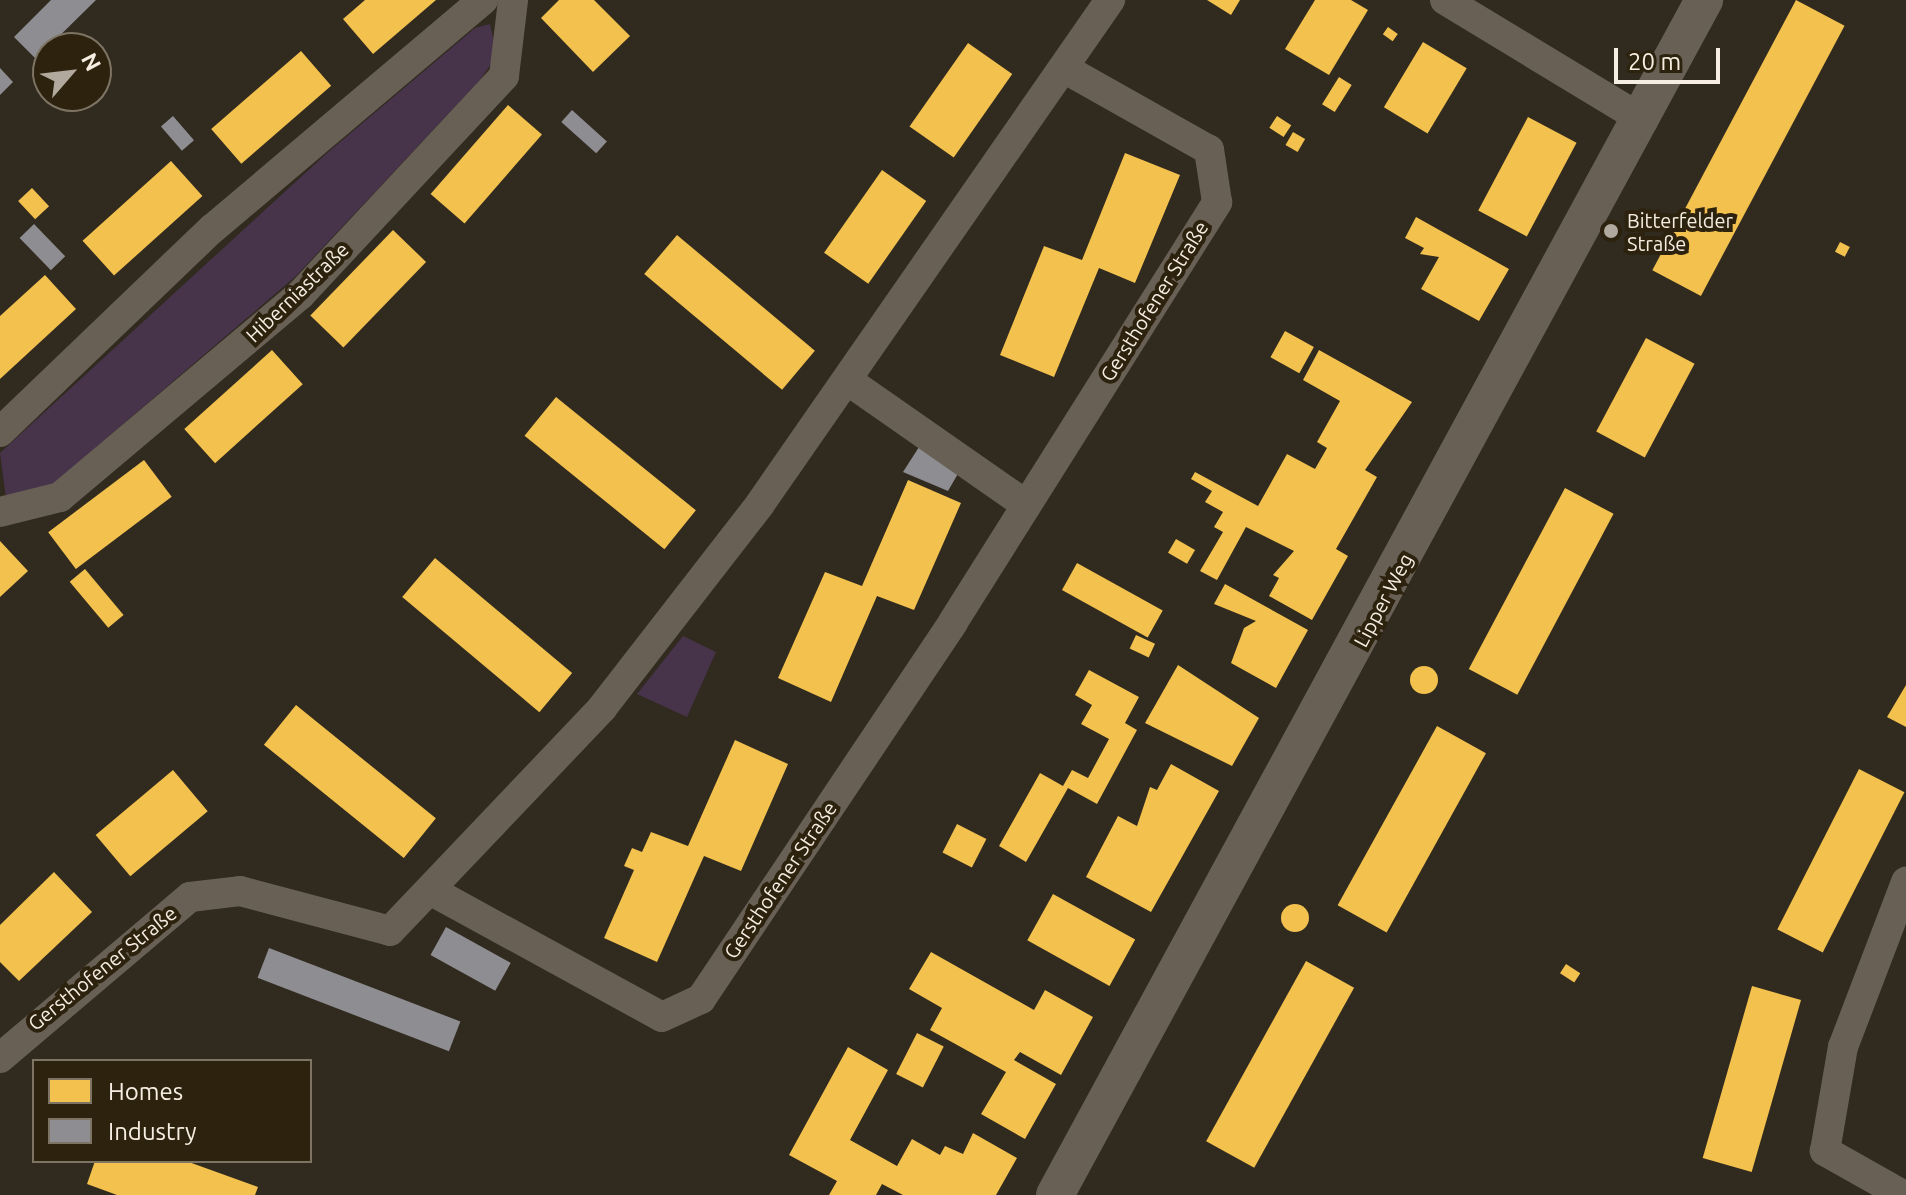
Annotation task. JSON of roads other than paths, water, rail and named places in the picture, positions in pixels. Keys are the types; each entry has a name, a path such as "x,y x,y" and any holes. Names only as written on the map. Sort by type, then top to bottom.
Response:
{"street":[{"path":"0,432 212,229 483,0"},
{"name":"Hiberniastraße","path":"0,512 60,497 300,295 504,76 513,0"},
{"name":"Gersthofener Straße","path":"0,1058 190,897 240,891 390,931 602,708 847,380 1110,0"},
{"path":"1445,0 1643,120"},
{"name":"Lipper Weg","path":"1055,1195 1643,120 1704,0"},
{"name":"Gersthofener Straße","path":"430,890 662,1017 701,999 1025,504 1217,202 1209,150 1065,69"},
{"path":"847,380 1025,504"},
{"path":"1903,1195 1825,1151 1843,1047 1906,882"}],"place":[{"name":"Bitterfelder Straße","path":"1611,231"}]}
